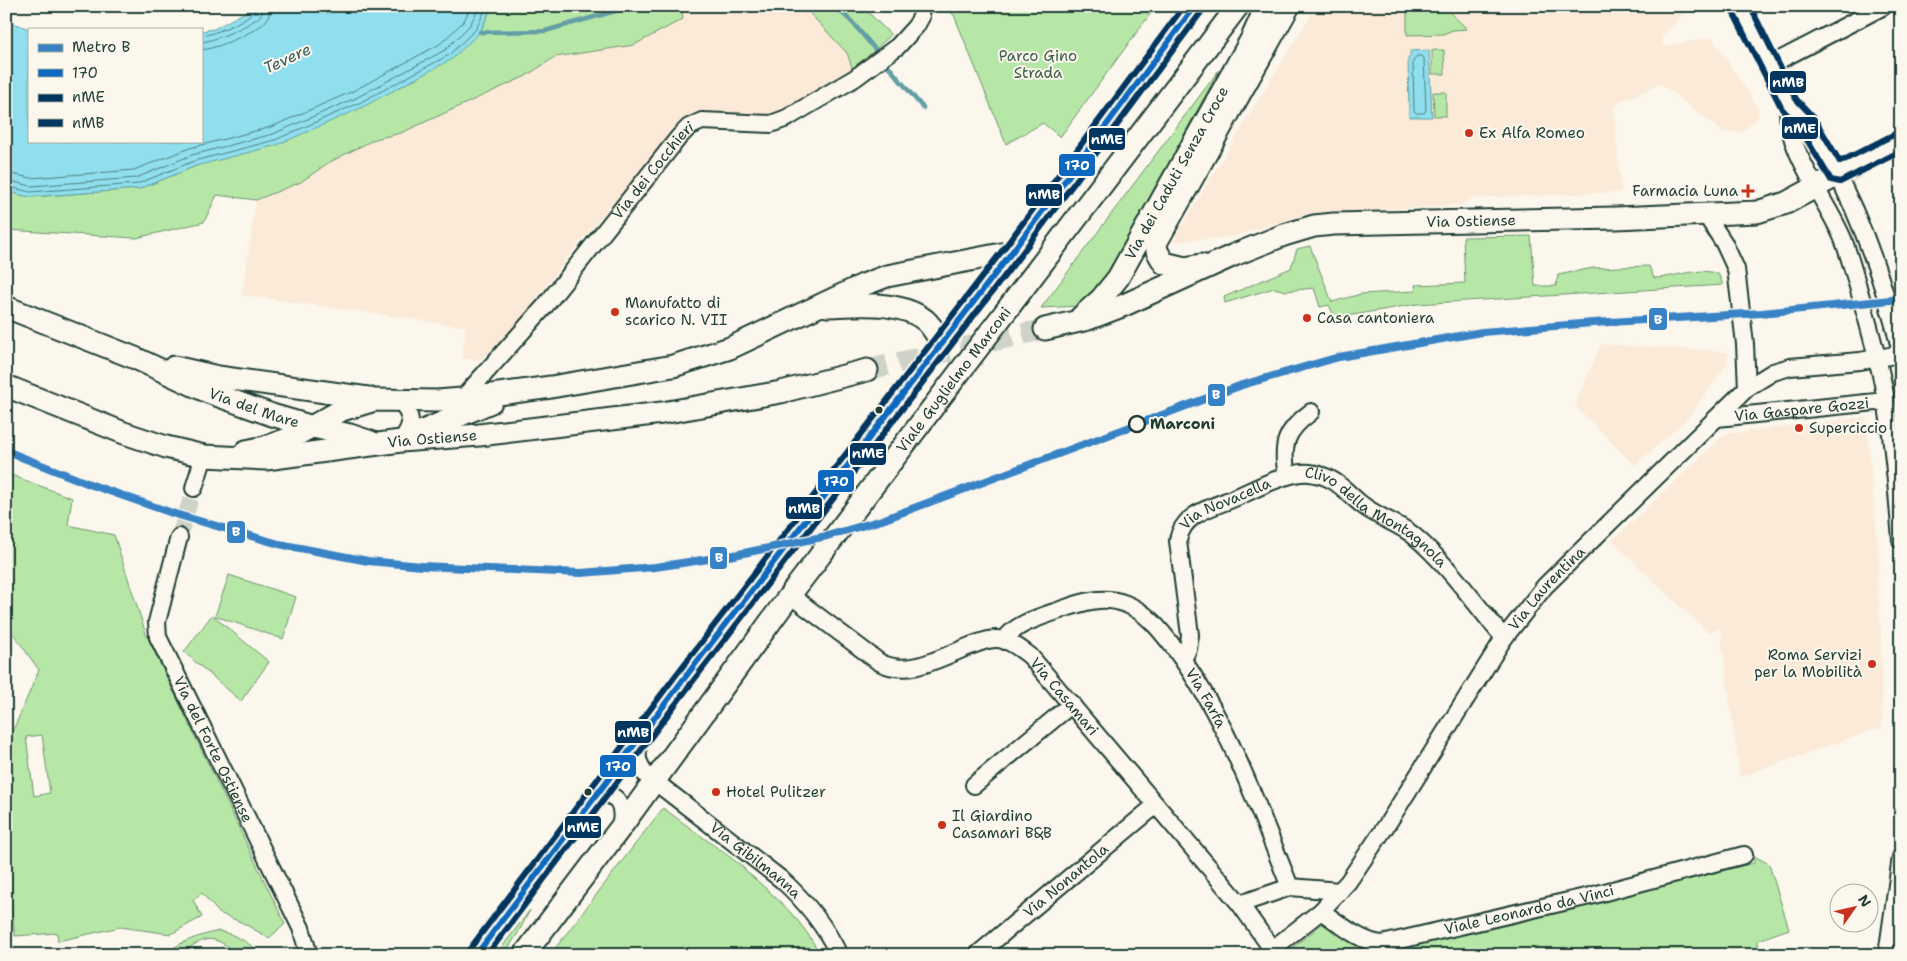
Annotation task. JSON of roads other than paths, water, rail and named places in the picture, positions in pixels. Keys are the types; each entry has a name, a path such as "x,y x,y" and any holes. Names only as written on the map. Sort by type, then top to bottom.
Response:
{"main road":[{"path":"476,955 941,342 1012,252 1195,6"},
{"name":"Viale Guglielmo Marconi","path":"529,950 790,596 1238,6"},
{"name":"Via dei Caduti Senza Croce","path":"1067,323 1089,310 1115,282 1252,38 1262,18 1263,6"},
{"name":"Via dei Caduti Senza Croce","path":"1218,262 1185,268 1168,265 1159,258 1156,252 1156,243 1289,6"},
{"name":"Via Ostiense","path":"1046,329 1088,319 1122,306 1218,262 1296,231 1334,224 1706,215 1767,210 1786,202 1901,141"},
{"path":"210,456 265,447 291,438 350,407 375,400 462,399 643,372 687,362 730,348 863,285 896,274 1012,252"},
{"path":"820,307 872,306 905,311 926,321 941,342"},
{"name":"Via del Mare","path":"6,307 134,358 192,386 272,415 378,444"},
{"name":"Via del Mare","path":"134,358 218,377 375,400"},
{"name":"Via Ostiense","path":"6,386 140,438 210,456 272,459 401,441 479,435 662,413 781,392 867,370"},
{"path":"401,441 514,392"},
{"path":"486,955 502,920"}],"street":[{"path":"1740,6 1789,104 1807,123 1837,174 1856,212 1866,237 1901,353"},
{"path":"1770,65 1884,6"},
{"name":"Via dei Cocchieri","path":"462,399 545,306 679,136 689,127 702,121 771,124 787,118 855,78 898,46 916,26 921,17"},
{"path":"1789,104 1787,117 1792,138 1834,220 1848,255 1878,358 1886,401 1901,540"},
{"path":"1706,215 1724,243 1736,269 1744,328 1747,388"},
{"name":"Via Gaspare Gozzi","path":"1747,388 1773,372 1790,367 1878,358 1901,353"},
{"name":"Via Laurentina","path":"1269,952 1321,911 1357,870 1504,638 1555,575 1747,388"},
{"path":"401,441 410,430 412,422 402,401"},
{"name":"Via Gaspare Gozzi","path":"1717,418 1886,401"},
{"path":"350,407 344,419 345,427 350,435"},
{"name":"Clivo della Montagnola","path":"1311,412 1300,420 1287,437 1284,450 1286,476 1310,472 1329,478 1368,509 1406,530 1436,556 1504,638"},
{"path":"265,447 273,440 275,435 276,427 272,415"},
{"path":"194,488 210,456"},
{"name":"Via Novacella","path":"1183,660 1188,649 1190,635 1178,541 1179,531 1184,523 1194,515 1286,476"},
{"name":"Via del Forte Ostiense","path":"179,536 157,622 158,637 301,928 309,955"},
{"path":"790,596 878,662 892,667 914,668 988,640 1005,641"},
{"name":"Via Farfa","path":"1005,641 1013,629 1081,603 1097,600 1117,601 1130,606 1150,620 1158,627 1183,660 1212,707 1226,734 1290,887"},
{"name":"Via Casamari","path":"1005,641 1030,656 1072,704 1240,904 1269,952"},
{"path":"974,785 1072,704"},
{"path":"637,742 640,765 644,773 654,782"},
{"name":"Via Gibilmanna","path":"654,782 799,895 818,918 839,955"},
{"path":"600,794 612,796 620,804 622,813 621,827"},
{"name":"Via Nonantola","path":"977,955 1156,804"},
{"name":"Viale Leonardo da Vinci","path":"1321,911 1369,942 1382,944 1590,896 1744,855"},
{"path":"1887,955 1901,857"},
{"path":"1240,904 1290,887 1340,891"}],"water":[{"name":"Tevere","path":"256,6 492,6 480,32 452,59 361,108 277,145 196,166 139,189 29,197 6,191 6,20 28,29 28,142 202,142 202,31 214,29"},
{"path":"1429,50 1432,117 1409,117 1408,57 1410,57 1410,51"}],"waterway":[{"path":"480,32 545,31 633,6"},
{"path":"835,6 852,22 880,55"},
{"path":"884,61 923,108"}],"tunnel":[{"path":"867,370 1045,329"},
{"path":"179,537 194,488"}],"metro line":[{"name":"B","path":"6,451 92,485 175,514 279,544 368,561 422,566 581,573 655,567 729,556 827,536 882,520 1242,385 1339,357 1482,332 1762,313 1901,299"}],"place":[{"name":"Ex Alfa Romeo","path":"1469,133"},
{"name":"Farmacia Luna","path":"1748,191"},
{"name":"Manufatto di scarico N. VII","path":"615,312"},
{"name":"Casa cantoniera","path":"1307,318"},
{"name":"Marconi","path":"1137,424"},
{"name":"Superciccio","path":"1799,428"},
{"name":"Roma Servizi per la Mobilità","path":"1872,664"},
{"name":"Hotel Pulitzer","path":"716,792"},
{"name":"Il Giardino Casamari B&B","path":"942,825"}],"park label":[{"name":"Parco Gino Strada","path":"1038,64"}]}
